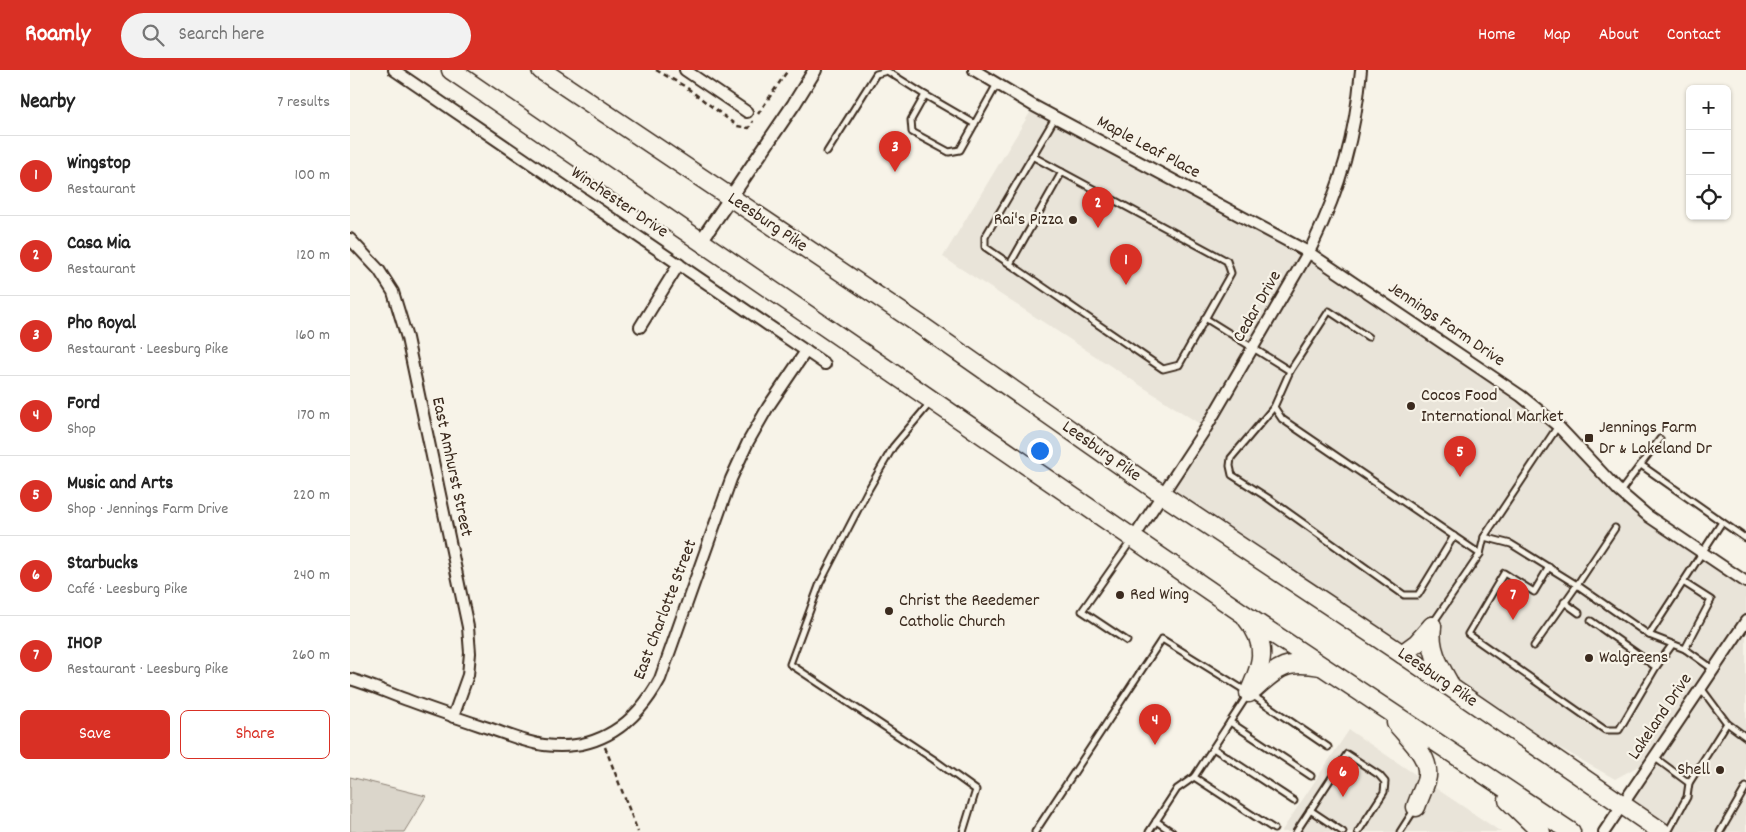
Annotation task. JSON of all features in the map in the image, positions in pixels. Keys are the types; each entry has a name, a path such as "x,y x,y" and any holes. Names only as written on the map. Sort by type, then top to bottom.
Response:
{"highway":[{"path":"451,70 1242,613 1382,708 1571,832"},
{"name":"Leesburg Pike","path":"541,70 729,198 920,324 1163,495 1451,687 1662,832"},
{"path":"1242,613 1256,631 1261,647 1261,662 1249,693"},
{"path":"1402,654 1418,644 1432,626"},
{"path":"1432,626 1433,653 1451,687"},
{"path":"1249,693 1274,671 1288,665 1322,666"},
{"path":"1382,708 1418,750 1426,763 1426,780 1416,807"},
{"path":"1483,775 1541,832"}],"street":[{"name":"Winchester Drive","path":"394,70 825,364"},
{"path":"685,70 747,112"},
{"path":"701,240 815,70"},
{"name":"Maple Leaf Place","path":"974,70 1055,118 1308,252"},
{"name":"Cedar Drive","path":"1133,538 1206,428 1324,222 1342,175 1355,120 1361,70"},
{"name":"East Amhurst Street","path":"350,239 379,270 393,292 407,338 468,627 470,654 468,675 453,716"},
{"name":"Jennings Farm Drive","path":"1308,252 1521,396 1558,426 1620,492 1648,516 1746,582"},
{"path":"640,328 679,264"},
{"name":"East Charlotte Street","path":"350,679 453,716 543,745 573,745 601,738 628,722 639,711 660,679 731,480 748,442 806,351"},
{"name":"Lakeland Drive","path":"1604,832 1746,622"}],"lane":[{"path":"827,152 876,74 887,71 975,124"},
{"path":"925,95 911,120 912,132 949,152 960,150 997,84"},
{"path":"1032,156 1227,261 1231,273 1179,365 1162,369 985,247 985,237 1032,156 1055,118"},
{"path":"1010,264 1062,172"},
{"path":"1368,337 1329,311 1290,371 1274,407 1231,458 1232,475 1268,498 1404,595 1418,595 1454,536"},
{"path":"1205,318 1290,371"},
{"path":"932,400 893,447 867,492 820,582 790,664 933,759 976,790 963,832"},
{"path":"1274,407 1282,419 1480,554"},
{"path":"1432,626 1480,554 1484,538 1558,426"},
{"path":"1620,492 1660,440"},
{"path":"1640,465 1745,538 1746,536"},
{"path":"1649,635 1722,522"},
{"path":"1534,646 1578,585 1615,528"},
{"path":"1127,641 1082,611 1133,538"},
{"path":"1484,538 1511,544 1578,585 1649,635 1685,649 1713,669"},
{"path":"1549,567 1534,592 1504,574 1468,634 1605,730 1619,730 1656,667 1672,644"},
{"path":"1683,582 1711,600 1685,649"},
{"path":"1564,602 1579,613"},
{"path":"1591,621 1656,667"},
{"path":"1035,832 1162,639 1249,693 1328,747"},
{"path":"1701,688 1727,723 1746,737"},
{"path":"1149,832 1177,789 1194,777 1249,693"},
{"path":"1230,722 1311,776"},
{"path":"1668,832 1687,797 1689,783 1727,723"},
{"path":"1213,748 1294,801"},
{"path":"1296,832 1347,754 1379,775 1385,782 1384,792 1358,832"},
{"path":"1654,757 1689,783"},
{"path":"1194,777 1274,829"},
{"path":"1720,832 1746,787"},
{"path":"1400,832 1416,807"},
{"path":"1310,810 1343,832"},
{"path":"1156,821 1172,832"}],"path":[{"path":"601,738 638,832"}],"shaded area":[{"path":"1034,106 1308,252 1521,396 1620,492 1746,582 1746,832 1662,832 1621,805 1653,758 1615,779 1451,687 1163,495 1206,428 943,257"},
{"path":"1349,730 1501,832 1281,832"},
{"path":"350,777 426,796 404,832 350,832"}],"place":[{"name":"Pho Royal","path":"895,172"},
{"name":"Rai's Pizza","path":"1073,220"},
{"name":"Casa Mia","path":"1098,228"},
{"name":"Wingstop","path":"1126,285"},
{"name":"Cocos Food International Market","path":"1411,406"},
{"name":"Jennings Farm Dr & Lakeland Dr","path":"1589,438"},
{"name":"Music and Arts","path":"1460,477"},
{"name":"Red Wing","path":"1120,595"},
{"name":"Christ the Reedemer Catholic Church","path":"889,611"},
{"name":"IHOP","path":"1513,620"},
{"name":"Walgreens","path":"1589,658"},
{"name":"Ford","path":"1155,745"},
{"name":"Shell","path":"1720,770"},
{"name":"Starbucks","path":"1343,797"}]}
